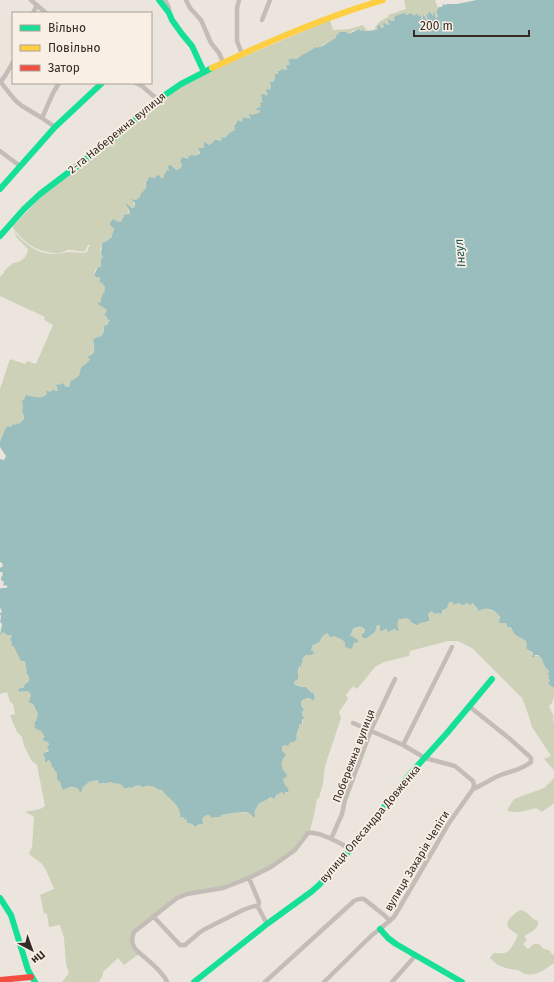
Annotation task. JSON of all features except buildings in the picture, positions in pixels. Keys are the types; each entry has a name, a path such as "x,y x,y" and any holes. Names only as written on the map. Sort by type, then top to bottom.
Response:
{"street":[{"path":"31,0 45,12"},
{"path":"159,0 169,13 176,26 192,46 204,72"},
{"path":"165,0 169,8 169,13"},
{"path":"186,0 190,8 201,20 223,62"},
{"path":"239,0 237,8 237,42 242,54"},
{"path":"262,20 270,0"},
{"name":"2-га Набережна вулиця","path":"0,236 40,194 138,118 157,99 223,62 327,18 383,0"},
{"path":"34,12 37,5"},
{"path":"12,64 5,76 0,81 16,101 55,127"},
{"path":"42,118 58,84"},
{"path":"0,189 55,127 101,84"},
{"path":"138,84 157,99"},
{"path":"0,151 20,166"},
{"path":"403,745 452,647"},
{"name":"Побережна вулиця","path":"330,839 342,814 345,800 371,730 395,679"},
{"name":"вулиця Олесандра Довженка","path":"194,982 319,885 342,860 405,781 470,707 492,679"},
{"name":"вулиця Захарія Чепіги","path":"324,982 372,935 394,918 449,824 473,789 495,777 526,766 531,762 530,756 470,707"},
{"path":"353,723 403,745 425,758 458,768 473,782 473,789"},
{"path":"167,982 163,975 135,949 132,936 134,932 172,901 183,895 216,890 249,878 271,867 298,847 308,833 312,832 350,849"},
{"path":"249,878 259,902 258,907 267,924"},
{"path":"0,898 11,915 28,970 33,980 3,980"},
{"path":"265,982 354,901 361,898 364,899 390,921"},
{"path":"153,916 182,946 204,929 249,908 254,906 258,907"},
{"path":"380,929 396,944 462,982"},
{"path":"392,982 416,956"}],"green space":[{"path":"404,0 435,0 438,8 437,17 436,18 433,16 431,13 429,15 426,14 428,21 425,19 424,14 422,22 419,15 414,16 410,13 407,15 404,13 395,17 394,21 389,19 389,25 383,25 384,27 380,27 378,31 372,31 380,22 388,17 388,15 406,9"},
{"path":"330,20 333,30 349,29 363,25 368,30 361,31 360,29 352,31 349,34 343,32 336,38 317,48 314,48 297,59 288,60 290,64 286,66 287,70 283,69 278,74 275,74 275,79 271,82 268,95 262,94 261,99 263,102 258,110 261,111 257,115 253,115 251,119 244,117 242,122 237,123 234,126 235,130 229,133 225,138 222,137 220,142 218,140 213,140 209,145 204,142 204,147 199,150 199,154 195,156 190,154 191,156 189,156 189,159 183,157 180,161 182,164 181,168 175,170 173,166 169,171 167,170 164,173 164,178 159,175 155,178 150,177 146,180 145,190 140,198 137,200 133,199 135,207 132,208 128,205 127,207 130,215 124,214 122,221 119,222 115,220 110,223 114,229 112,235 113,237 104,243 102,242 100,250 103,257 101,259 101,265 95,270 94,275 99,277 99,282 105,287 105,293 103,294 100,306 105,307 107,310 104,315 108,320 110,320 109,324 104,326 100,336 93,339 93,351 91,355 88,356 90,359 81,367 79,376 76,378 75,377 74,380 71,380 69,387 66,387 64,384 59,384 56,386 58,391 52,389 50,392 46,390 47,394 40,398 26,396 22,401 24,419 19,424 17,423 6,427 0,442 0,389 10,359 25,364 27,361 36,364 53,325 44,320 45,317 0,296 0,277 13,263 19,262 23,259 28,249 17,238 13,230 22,240 32,248 44,253 57,254 69,252 85,253 90,245 88,245 85,251 67,250 61,253 51,253 42,251 24,241 13,228 14,225 42,196 182,86 224,65"},
{"path":"449,602 455,605 457,603 467,603 469,606 473,603 478,610 488,609 493,611 499,616 500,623 506,623 507,627 511,627 518,636 526,641 528,648 534,656 539,656 543,660 545,667 549,671 548,678 550,680 548,684 554,688 553,701 549,706 554,717 554,770 544,759 551,756 532,727 522,698 472,648 458,641 448,641 410,651 409,656 384,662 375,667 357,689 353,686 346,695 348,699 339,712 341,718 325,766 323,783 319,798 317,799 310,831 294,850 264,870 230,885 184,894 131,936 139,954 124,965 118,958 103,972 99,982 62,982 69,973 66,964 64,938 60,925 49,927 47,914 44,913 40,895 54,889 42,864 29,854 32,847 34,818 25,812 40,809 45,806 37,765 32,761 24,746 22,737 17,732 10,716 15,714 13,704 10,702 7,692 0,694 0,635 3,632 12,635 10,640 12,642 11,645 14,647 23,662 24,661 26,663 26,671 29,681 23,688 18,690 20,692 29,692 31,695 32,703 38,714 34,723 34,728 41,730 45,737 44,741 48,743 47,747 49,750 43,755 46,760 50,762 57,773 57,779 60,780 63,789 73,787 77,788 81,792 83,787 89,782 97,780 100,784 108,782 120,784 124,788 150,785 162,790 179,808 181,817 187,820 187,823 192,824 194,827 202,822 202,819 208,814 213,818 238,812 254,813 254,809 260,802 271,797 274,799 276,798 276,795 281,792 288,792 289,789 285,785 283,779 286,778 287,774 283,770 282,766 284,757 282,747 284,745 288,746 291,742 294,742 297,739 299,725 303,722 302,712 304,709 301,704 302,700 315,697 315,694 308,688 295,685 294,683 298,678 299,669 303,659 312,651 311,647 322,639 324,635 327,633 341,638 345,643 345,646 352,649 354,643 358,641 350,635 358,626 365,630 362,637 367,638 375,632 377,625 380,625 380,629 394,629 398,631 397,624 399,619 405,617 416,625 423,622 429,622 430,619 428,614 430,611 435,614 443,614 442,612 447,607"},
{"path":"554,778 554,803 542,812 536,808 518,812 507,810 514,799 544,788"},
{"path":"520,910 526,912 533,919 538,921 538,926 532,932 524,936 527,940 523,944 528,949 534,944 539,944 554,955 554,963 537,973 528,974 503,967 496,964 490,958 494,953 506,953 512,947 518,935 510,929 507,923 515,913"}],"water":[{"name":"Інгул","path":"477,0 554,0 554,688 548,684 550,680 548,678 549,671 545,667 542,659 538,655 532,657 533,653 526,648 526,641 515,634 511,627 507,627 506,623 500,623 500,617 496,612 488,609 479,611 473,603 469,606 467,603 463,605 458,603 454,605 452,602 449,602 447,608 442,611 442,614 435,614 431,611 428,614 430,621 416,625 409,619 399,619 398,631 394,629 388,632 386,629 381,631 380,625 377,625 375,632 367,638 364,638 362,637 362,634 365,632 364,628 360,626 355,628 350,635 358,640 358,642 354,643 352,649 345,647 344,641 341,639 335,636 331,637 327,633 319,642 312,646 311,650 314,653 311,655 306,655 303,658 301,666 299,667 298,679 294,683 295,685 306,687 314,693 315,697 313,701 310,698 302,700 301,704 304,710 302,715 304,718 302,723 299,725 297,739 294,742 291,742 288,746 284,745 282,747 282,751 286,755 283,760 282,767 287,774 286,778 283,779 285,785 289,789 288,792 284,794 282,792 276,795 275,799 270,797 259,803 255,811 254,818 247,812 235,812 212,818 207,815 202,819 203,824 199,824 195,827 192,824 187,823 187,820 183,817 180,817 177,806 162,790 152,786 135,786 132,788 124,788 120,784 110,782 100,784 97,780 89,782 83,787 81,793 77,788 73,787 63,790 61,783 57,779 57,773 52,767 51,763 49,760 45,762 43,755 49,751 47,747 49,744 44,741 43,738 45,737 41,731 34,728 34,723 38,714 33,704 29,702 31,695 29,692 20,692 18,690 23,688 29,681 29,677 26,672 26,663 21,661 14,647 11,645 12,642 10,640 12,635 7,635 3,632 0,635 2,624 0,622 0,613 2,612 0,607 0,589 8,586 3,585 4,582 1,578 3,574 0,572 0,568 3,566 0,562 0,459 4,460 6,456 0,447 0,442 6,427 17,423 19,424 24,419 22,401 26,395 42,397 47,394 46,390 50,392 53,389 58,391 56,385 63,383 66,387 69,387 71,380 74,380 75,377 76,378 79,376 81,367 90,359 87,356 94,352 93,339 100,336 103,333 104,326 109,324 108,323 110,320 108,320 104,315 107,311 106,309 98,303 101,302 103,293 105,292 105,287 99,282 99,277 94,275 98,267 101,265 101,259 103,257 101,253 102,243 112,237 114,229 110,223 113,219 119,222 122,221 124,214 130,214 126,205 127,204 132,208 135,207 135,203 132,199 137,200 137,198 140,198 140,195 146,188 146,181 149,177 155,178 156,176 160,175 161,178 164,178 166,170 169,171 168,166 172,166 176,170 181,168 182,164 180,162 182,157 189,159 188,156 191,156 190,154 195,156 199,154 198,148 204,147 204,142 209,145 214,140 222,140 221,137 225,138 229,133 235,130 234,126 238,120 242,122 243,117 251,119 250,114 252,115 259,113 260,110 256,110 257,108 261,107 260,103 263,102 261,99 261,94 268,95 266,90 270,90 270,82 273,82 275,79 275,74 278,74 278,71 282,69 287,70 286,65 290,64 288,60 297,59 315,47 317,48 323,46 336,38 340,32 346,32 349,34 359,29 361,31 378,30 377,26 380,25 381,28 383,28 384,26 382,24 384,23 389,25 389,19 394,21 395,16 404,13 407,15 410,13 415,16 418,14 418,16 421,16 422,21 423,14 428,21 426,14 429,15 428,13 430,12 433,16 434,11 436,18 438,16 437,12 439,7 442,7 443,4 457,4"}],"traffic: fast":[{"path":"159,0 192,46 204,72"},
{"path":"0,236 24,209 40,194 119,134 156,101 181,84 212,68"},
{"path":"0,189 55,127 101,84"},
{"path":"194,982 319,885 342,860 410,774 447,733 492,679"},
{"path":"0,898 11,915 28,970 35,982"},
{"path":"380,929 396,944 462,982"}],"traffic: slow":[{"path":"212,68 296,31 339,14 383,0"}],"traffic: jam":[{"path":"0,980 31,977"}]}
